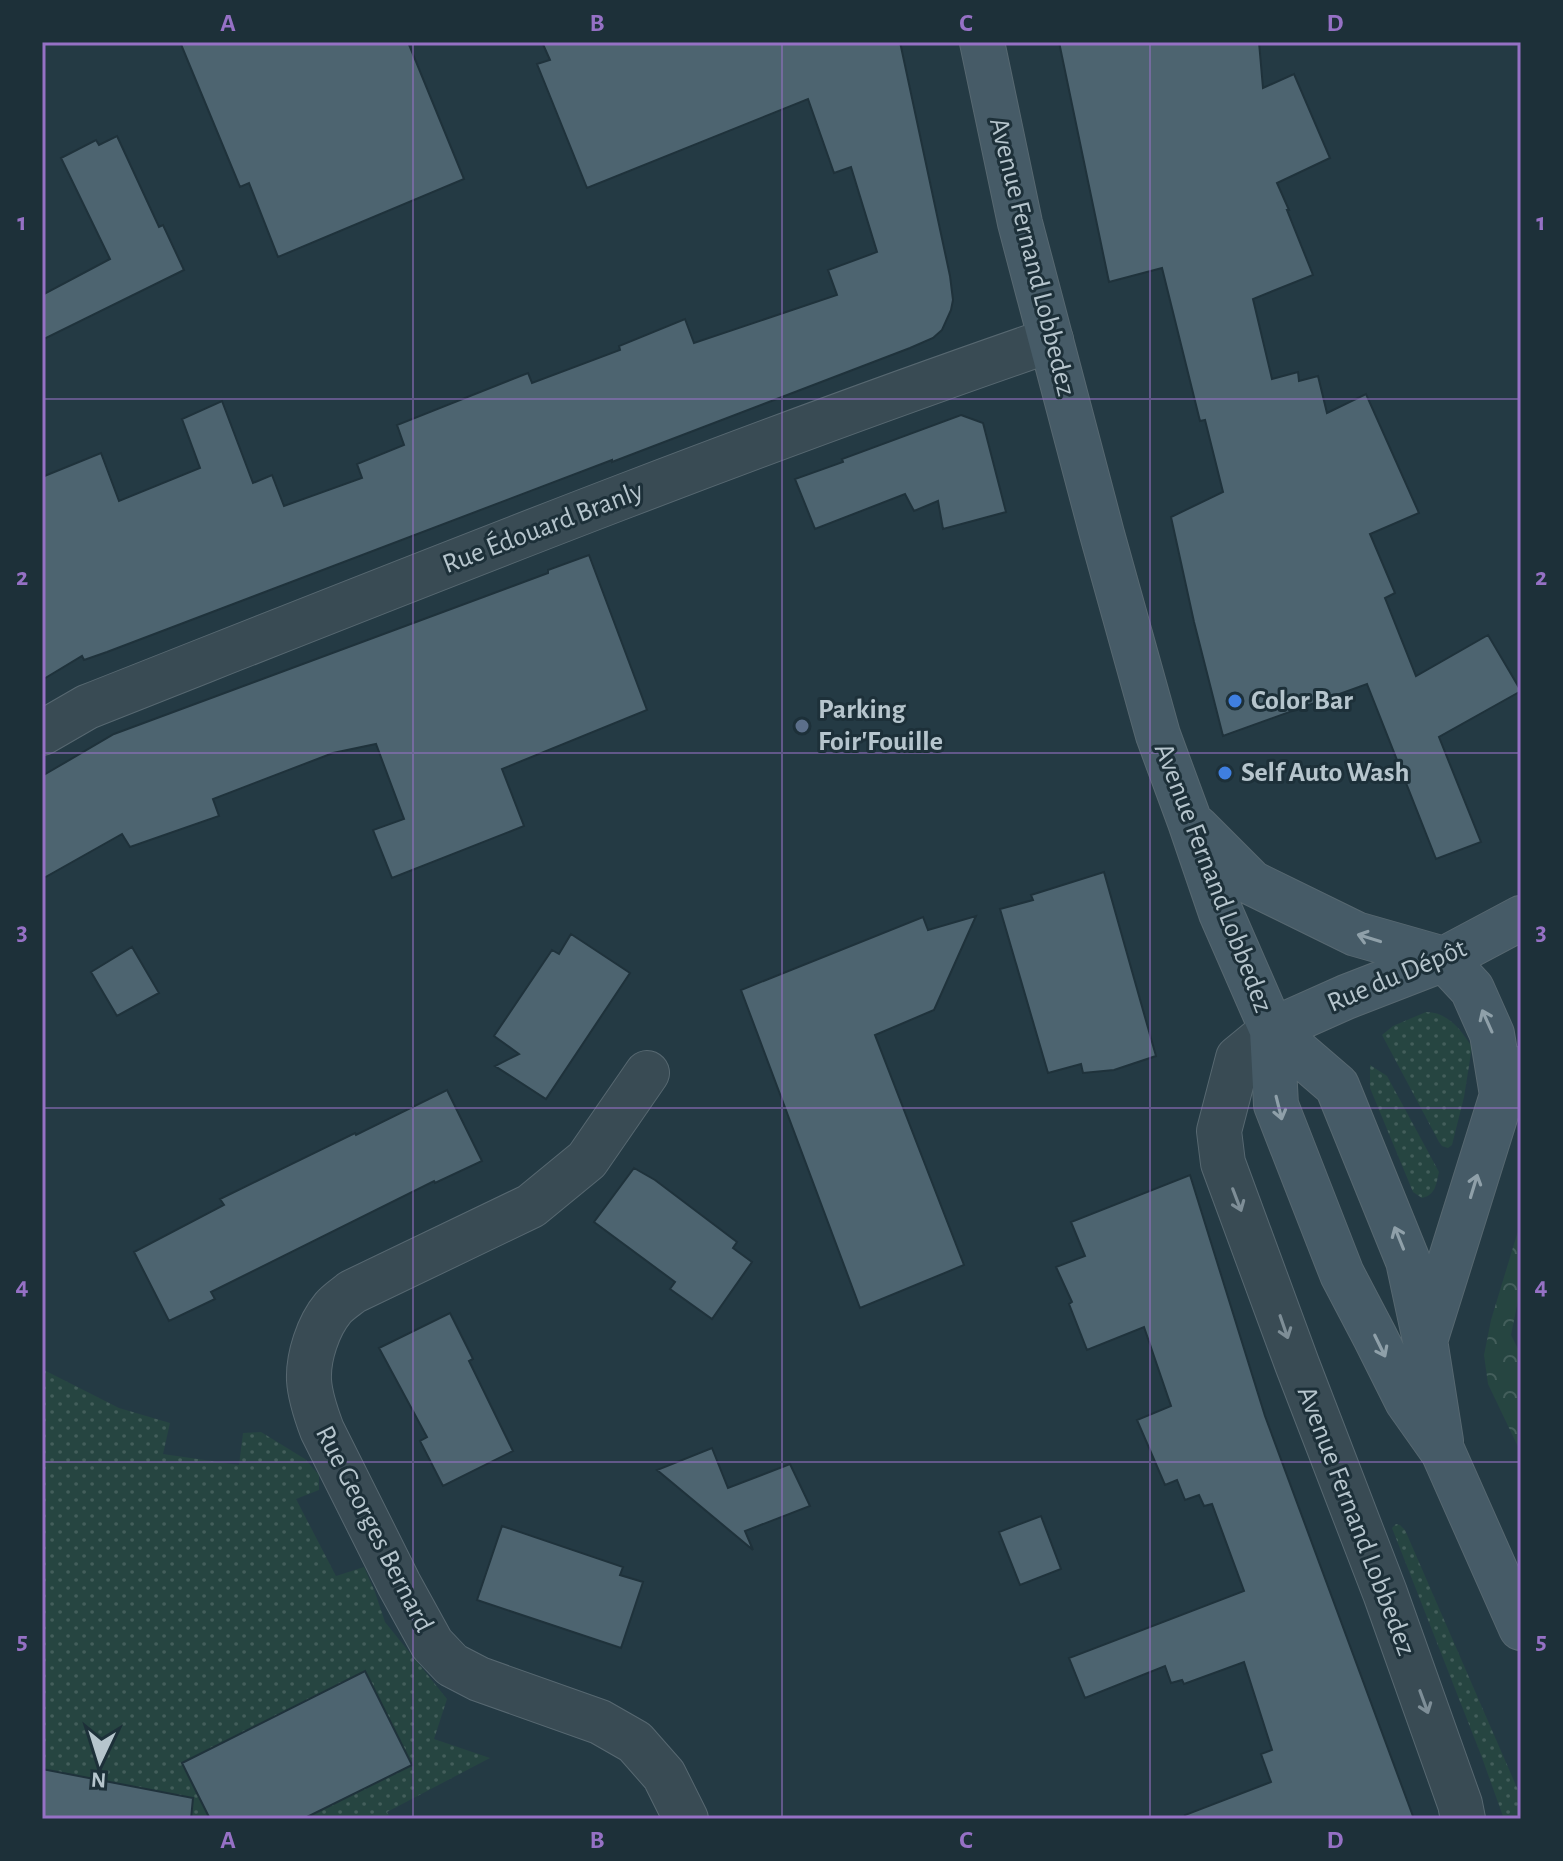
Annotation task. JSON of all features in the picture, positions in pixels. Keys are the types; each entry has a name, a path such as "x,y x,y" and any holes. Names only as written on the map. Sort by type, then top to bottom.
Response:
{"main road":[{"name":"Avenue Fernand Lobbedez","path":"982,42 1020,223 1158,735 1221,913 1272,1030"},
{"path":"1190,822 1252,883 1356,934 1444,959 1472,989 1512,1077 1425,1340"},
{"name":"Rue du Dépôt","path":"1272,1030 1444,959 1521,918"},
{"path":"1272,1030 1337,1086 1408,1261 1425,1340 1443,1452"},
{"path":"1272,1030 1276,1105 1342,1274 1407,1401 1443,1452 1521,1628"}],"street":[{"name":"Rue Édouard Branly","path":"42,733 87,707 436,568 1051,340"},
{"name":"Avenue Fernand Lobbedez","path":"1272,1030 1238,1058 1219,1131 1223,1163 1385,1593 1463,1819"},
{"name":"Rue Georges Bernard","path":"647,1073 587,1160 531,1206 352,1292 332,1309 319,1332 309,1380 322,1430 432,1644 452,1665 479,1679 600,1722 635,1742 664,1775 686,1819"}],"green space":[{"path":"1426,1012 1447,1019 1472,1047 1464,1097 1452,1145 1448,1148 1439,1142 1382,1035 1393,1026"},
{"path":"1370,1065 1387,1076 1439,1172 1435,1188 1427,1197 1422,1198 1413,1192 1370,1088"},
{"path":"1521,1221 1521,1286 1511,1335 1521,1355 1521,1453 1488,1384 1484,1355 1491,1320"},
{"path":"42,1369 119,1408 170,1423 163,1454 239,1465 243,1433 261,1432 305,1459 319,1475 319,1490 296,1499 336,1576 364,1567 385,1622 447,1699 434,1739 490,1758 387,1812 391,1819 303,1819 412,1765 210,1819 117,1819 123,1785 42,1769"},
{"path":"1396,1524 1405,1530 1521,1797 1521,1819 1504,1819 1392,1528"}],"building":[{"path":"180,42 408,42 464,179 278,257 249,183 240,187"},
{"path":"542,42 900,42 950,276 953,300 942,330 933,338 910,348 612,462 107,652 84,660 82,656 42,680 42,477 101,453 119,501 200,468 182,419 222,401 253,483 272,475 284,506 362,478 357,464 404,445 397,425 528,373 532,383 620,350 619,346 685,319 694,343 837,295 828,270 877,252 851,167 834,173 808,99 587,188 537,64 550,60"},
{"path":"1059,42 1259,42 1263,88 1294,74 1330,158 1277,183 1313,275 1253,299 1272,379 1298,372 1299,381 1318,376 1327,413 1366,394 1419,513 1370,534 1395,593 1385,598 1416,676 1488,635 1521,691 1439,737 1481,842 1436,859 1367,684 1223,736 1171,517 1223,492 1205,420 1200,421 1162,268 1109,282"},
{"path":"117,136 159,227 163,225 184,270 42,340 42,295 110,259 61,158 96,140 99,145"},
{"path":"961,415 983,423 1006,512 943,529 938,501 914,511 905,494 815,529 795,479"},
{"path":"589,555 647,710 502,769 524,826 392,878 373,830 404,819 376,744 333,753 213,799 219,816 130,847 122,834 42,879 42,776 114,734"},
{"path":"1104,872 1156,1056 1114,1070 1083,1073 1081,1064 1048,1073 1000,909 1033,900 1031,895"},
{"path":"976,916 934,1010 875,1035 964,1265 860,1308 741,990 923,917 928,930"},
{"path":"571,934 630,973 546,1099 495,1066 519,1054 494,1036 552,950 559,954"},
{"path":"132,947 159,993 117,1016 91,972"},
{"path":"447,1090 482,1161 434,1181 211,1292 215,1299 169,1321 134,1252 224,1205 220,1199"},
{"path":"634,1168 655,1180 737,1242 733,1248 752,1262 712,1319 670,1289 675,1282 594,1222"},
{"path":"1190,1175 1265,1416 1414,1819 1186,1819 1185,1815 1271,1782 1261,1754 1272,1750 1244,1662 1184,1684 1182,1680 1171,1683 1165,1666 1085,1698 1069,1658 1244,1591 1212,1504 1204,1506 1199,1495 1185,1500 1177,1480 1165,1485 1137,1420 1171,1406 1144,1327 1087,1350 1069,1304 1072,1302 1056,1267 1085,1256 1071,1222"},
{"path":"450,1313 473,1359 469,1361 513,1451 443,1486 420,1441 427,1437 379,1348"},
{"path":"712,1448 728,1488 790,1464 810,1506 745,1531 753,1550 657,1470"},
{"path":"1041,1516 1061,1569 1020,1585 999,1532"},
{"path":"502,1526 623,1567 620,1575 643,1582 621,1648 477,1600"},
{"path":"365,1671 412,1765 303,1819 210,1819 182,1763"},
{"path":"42,1769 193,1798 191,1819 42,1819"}],"place":[{"name":"Color Bar","path":"1235,701"},
{"name":"Parking Foir'Fouille","path":"802,726"},
{"name":"Self Auto Wash","path":"1225,773"}]}
